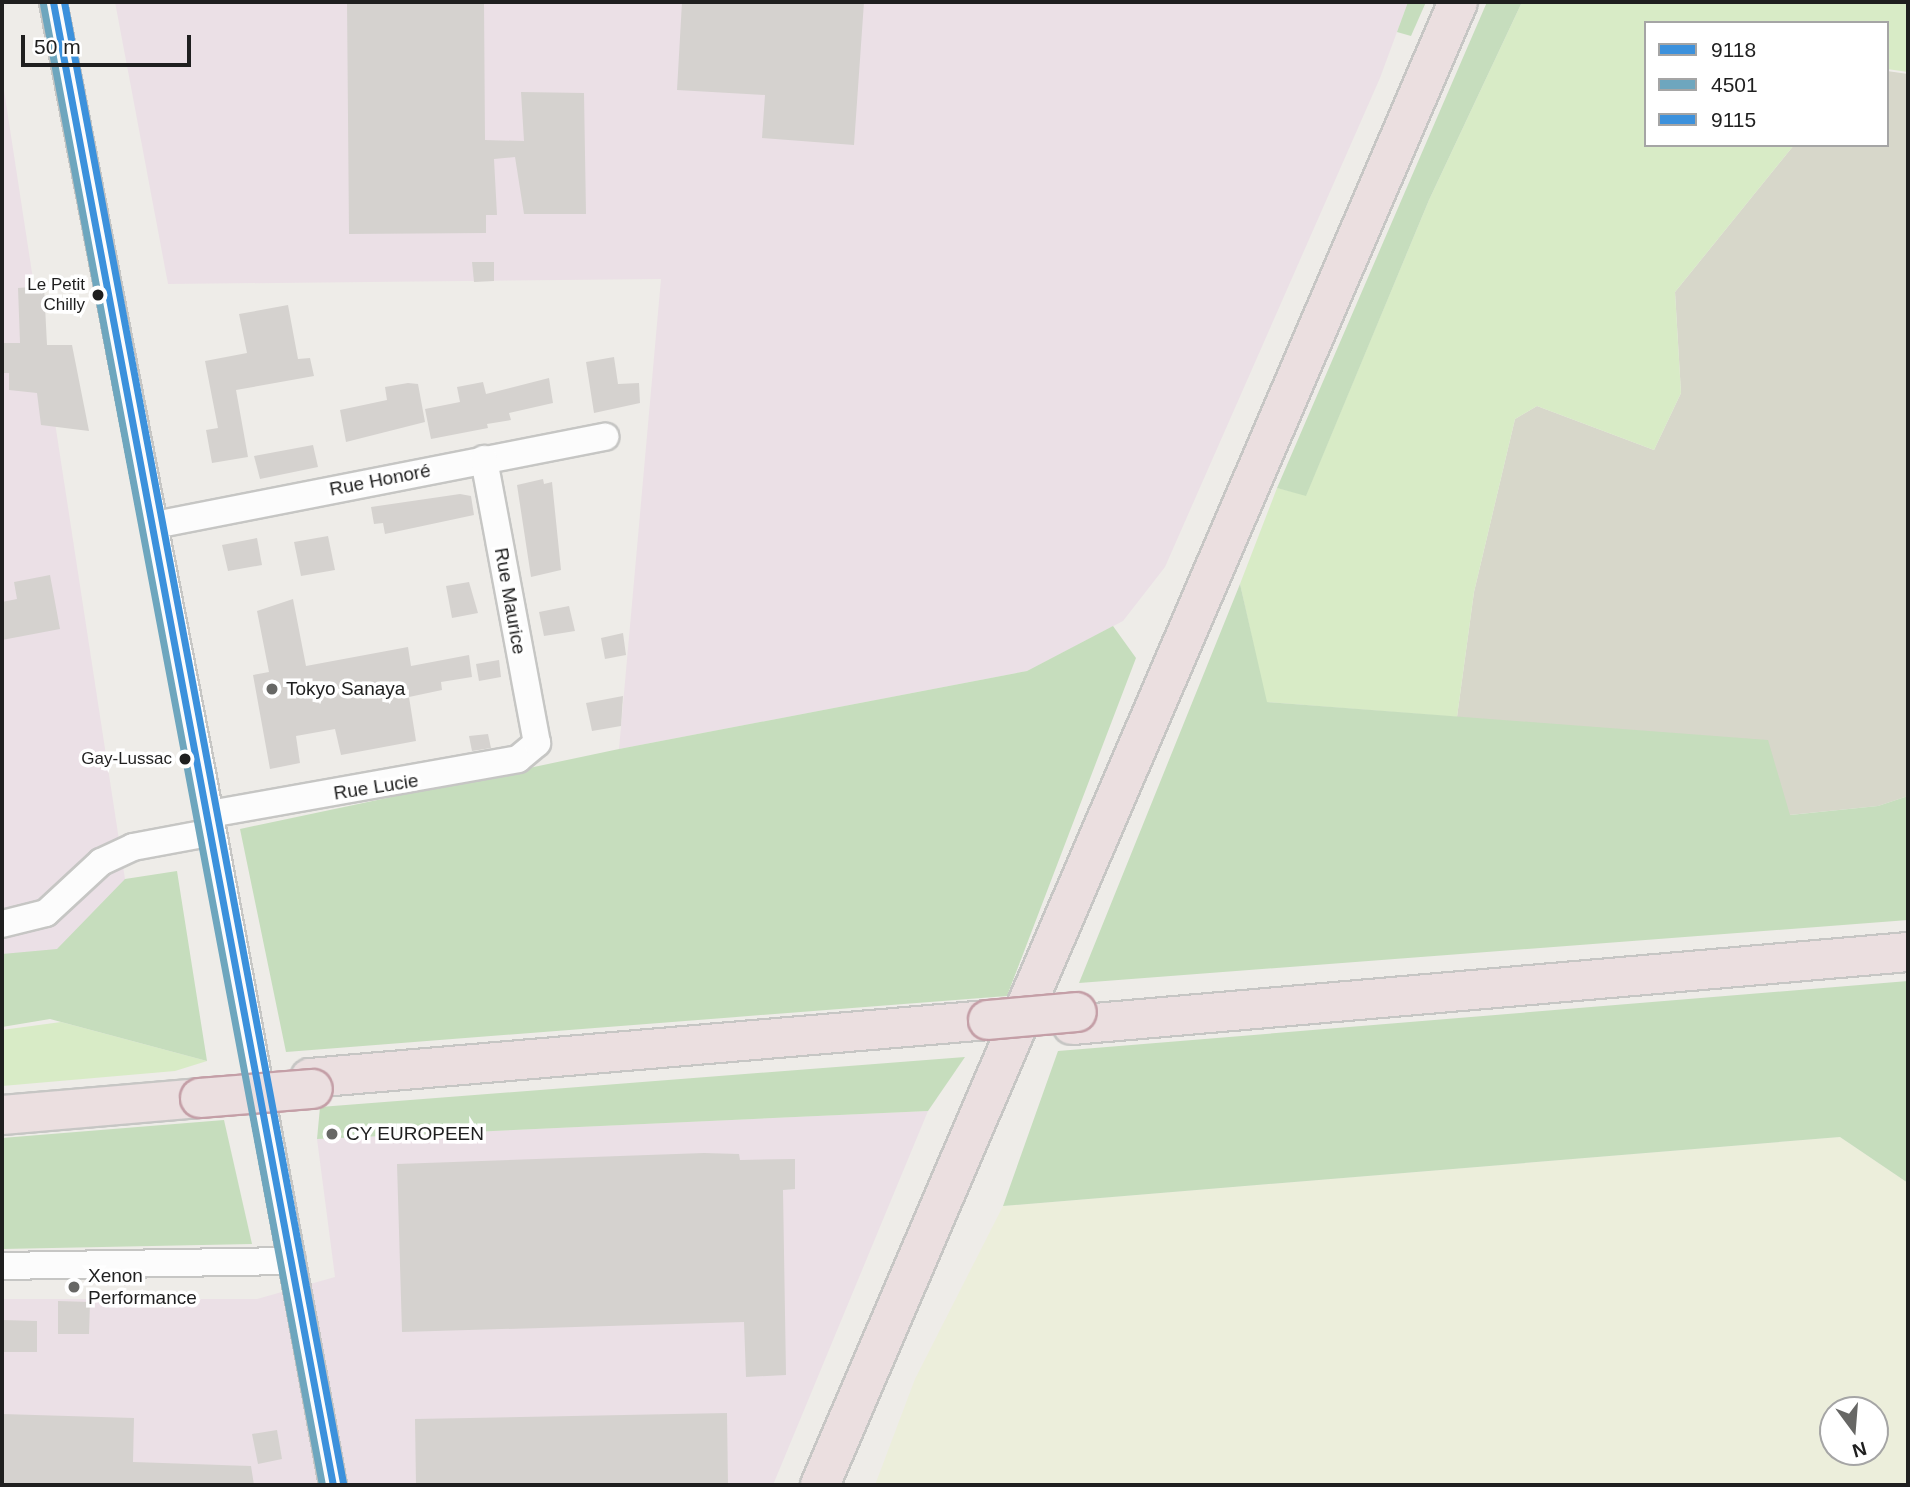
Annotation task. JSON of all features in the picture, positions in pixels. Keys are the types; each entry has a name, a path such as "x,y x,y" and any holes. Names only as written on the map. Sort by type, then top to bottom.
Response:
{"highway":[{"path":"820,1485 1458,2"},
{"path":"2,1115 200,1093 985,1026 1908,942"},
{"path":"1075,1018 1908,952"},
{"path":"2,1104 200,1093"}],"street":[{"path":"53,2 155,525 333,1485"},
{"name":"Rue Honoré","path":"155,525 605,437"},
{"name":"Rue Maurice","path":"484,459 537,743"},
{"name":"Rue Lucie","path":"2,924 46,913 101,862 133,847 211,823 518,759 537,743"},
{"path":"2,1266 292,1261"}],"shaded area":[{"path":"115,2 1408,2 1380,78 1165,567 1123,621 1027,671 619,749 661,279 168,284"},
{"path":"1889,71 1908,74 1908,796 1878,806 1789,815 1457,717 1474,592 1515,419 1537,406 1654,450 1681,393 1675,292 1792,147 1889,147"},
{"path":"2,77 125,879 152,1016 2,1020"},
{"path":"928,1111 773,1485 2,1485 2,1299 257,1299 335,1277 317,1139"}],"green space":[{"path":"1408,2 1426,2 1411,36 1397,32"},
{"path":"1487,2 1522,2 1429,200 1306,496 1277,488"},
{"path":"1522,2 1908,2 1908,72 1889,69 1889,21 1644,21 1644,147 1792,147 1675,292 1681,393 1654,450 1537,406 1515,419 1474,592 1457,717 1266,702 1240,584 1277,488 1306,495 1429,200"},
{"path":"1240,584 1267,702 1768,740 1790,815 1878,806 1908,796 1908,920 1079,983"},
{"path":"1113,626 1136,658 1007,996 286,1052 240,829 619,749 1027,671"},
{"path":"177,871 207,1061 50,1019 2,1027 2,954 57,949 125,879"},
{"path":"1908,981 1908,1183 1840,1137 1003,1206 1058,1051"},
{"path":"61,1022 207,1061 175,1071 2,1086 2,1030"},
{"path":"965,1057 928,1111 317,1139 320,1107"},
{"path":"224,1120 252,1244 2,1249 2,1138"},
{"path":"1840,1137 1908,1183 1908,1485 875,1485 915,1379 1003,1206"}],"building":[{"path":"347,2 484,2 485,140 524,141 521,92 584,93 586,214 524,214 515,157 494,159 497,215 486,215 486,233 349,234"},
{"path":"682,2 864,2 854,145 762,138 765,95 677,90"},
{"path":"472,262 494,262 494,281 474,282"},
{"path":"44,286 47,345 72,345 89,431 41,425 37,393 9,390 9,373 2,373 2,343 20,343 18,288"},
{"path":"288,305 298,359 310,358 314,376 236,390 248,457 212,463 206,430 218,428 205,361 247,353 239,314"},
{"path":"614,357 618,384 639,383 640,403 594,413 586,362"},
{"path":"549,378 553,403 509,413 511,420 487,424 488,428 431,439 425,409 460,402 457,387 483,382 486,394"},
{"path":"418,384 425,422 346,442 340,410 387,400 385,387"},
{"path":"313,445 318,467 260,479 254,456"},
{"path":"543,479 544,484 552,482 561,570 531,577 517,485"},
{"path":"460,494 471,496 474,515 385,534 383,523 374,524 371,507"},
{"path":"328,536 335,570 301,576 294,542"},
{"path":"257,538 262,565 228,571 222,545"},
{"path":"50,575 60,629 2,640 2,602 17,599 14,582"},
{"path":"469,582 478,613 452,618 446,586"},
{"path":"293,599 306,666 408,647 411,666 469,655 472,677 441,682 442,690 409,697 416,741 341,755 335,729 296,736 300,763 270,769 253,675 269,672 257,611"},
{"path":"569,606 575,631 544,636 539,612"},
{"path":"623,633 626,655 605,659 601,638"},
{"path":"499,660 501,677 479,681 476,664"},
{"path":"623,696 621,726 592,731 586,703"},
{"path":"488,734 491,748 472,751 469,736"},
{"path":"739,1154 740,1160 795,1159 795,1189 783,1190 786,1375 746,1377 744,1322 402,1332 397,1164"},
{"path":"58,1301 90,1302 89,1334 58,1334"},
{"path":"2,1320 37,1321 37,1352 2,1352"},
{"path":"727,1413 728,1485 416,1485 415,1419"},
{"path":"2,1414 134,1418 133,1462 251,1466 254,1485 2,1485"},
{"path":"277,1430 282,1459 258,1464 252,1434"}],"transit line":[{"name":"9118","path":"53,2 333,1485"},
{"name":"9115","path":"64,2 343,1483"},
{"name":"4501","path":"43,4 322,1485"}],"place":[{"name":"Le Petit Chilly","path":"98,295"},
{"name":"Tokyo Sanaya","path":"272,689"},
{"name":"Gay-Lussac","path":"185,759"},
{"name":"CY EUROPEEN","path":"332,1134"},
{"name":"Xenon Performance","path":"74,1287"}]}
